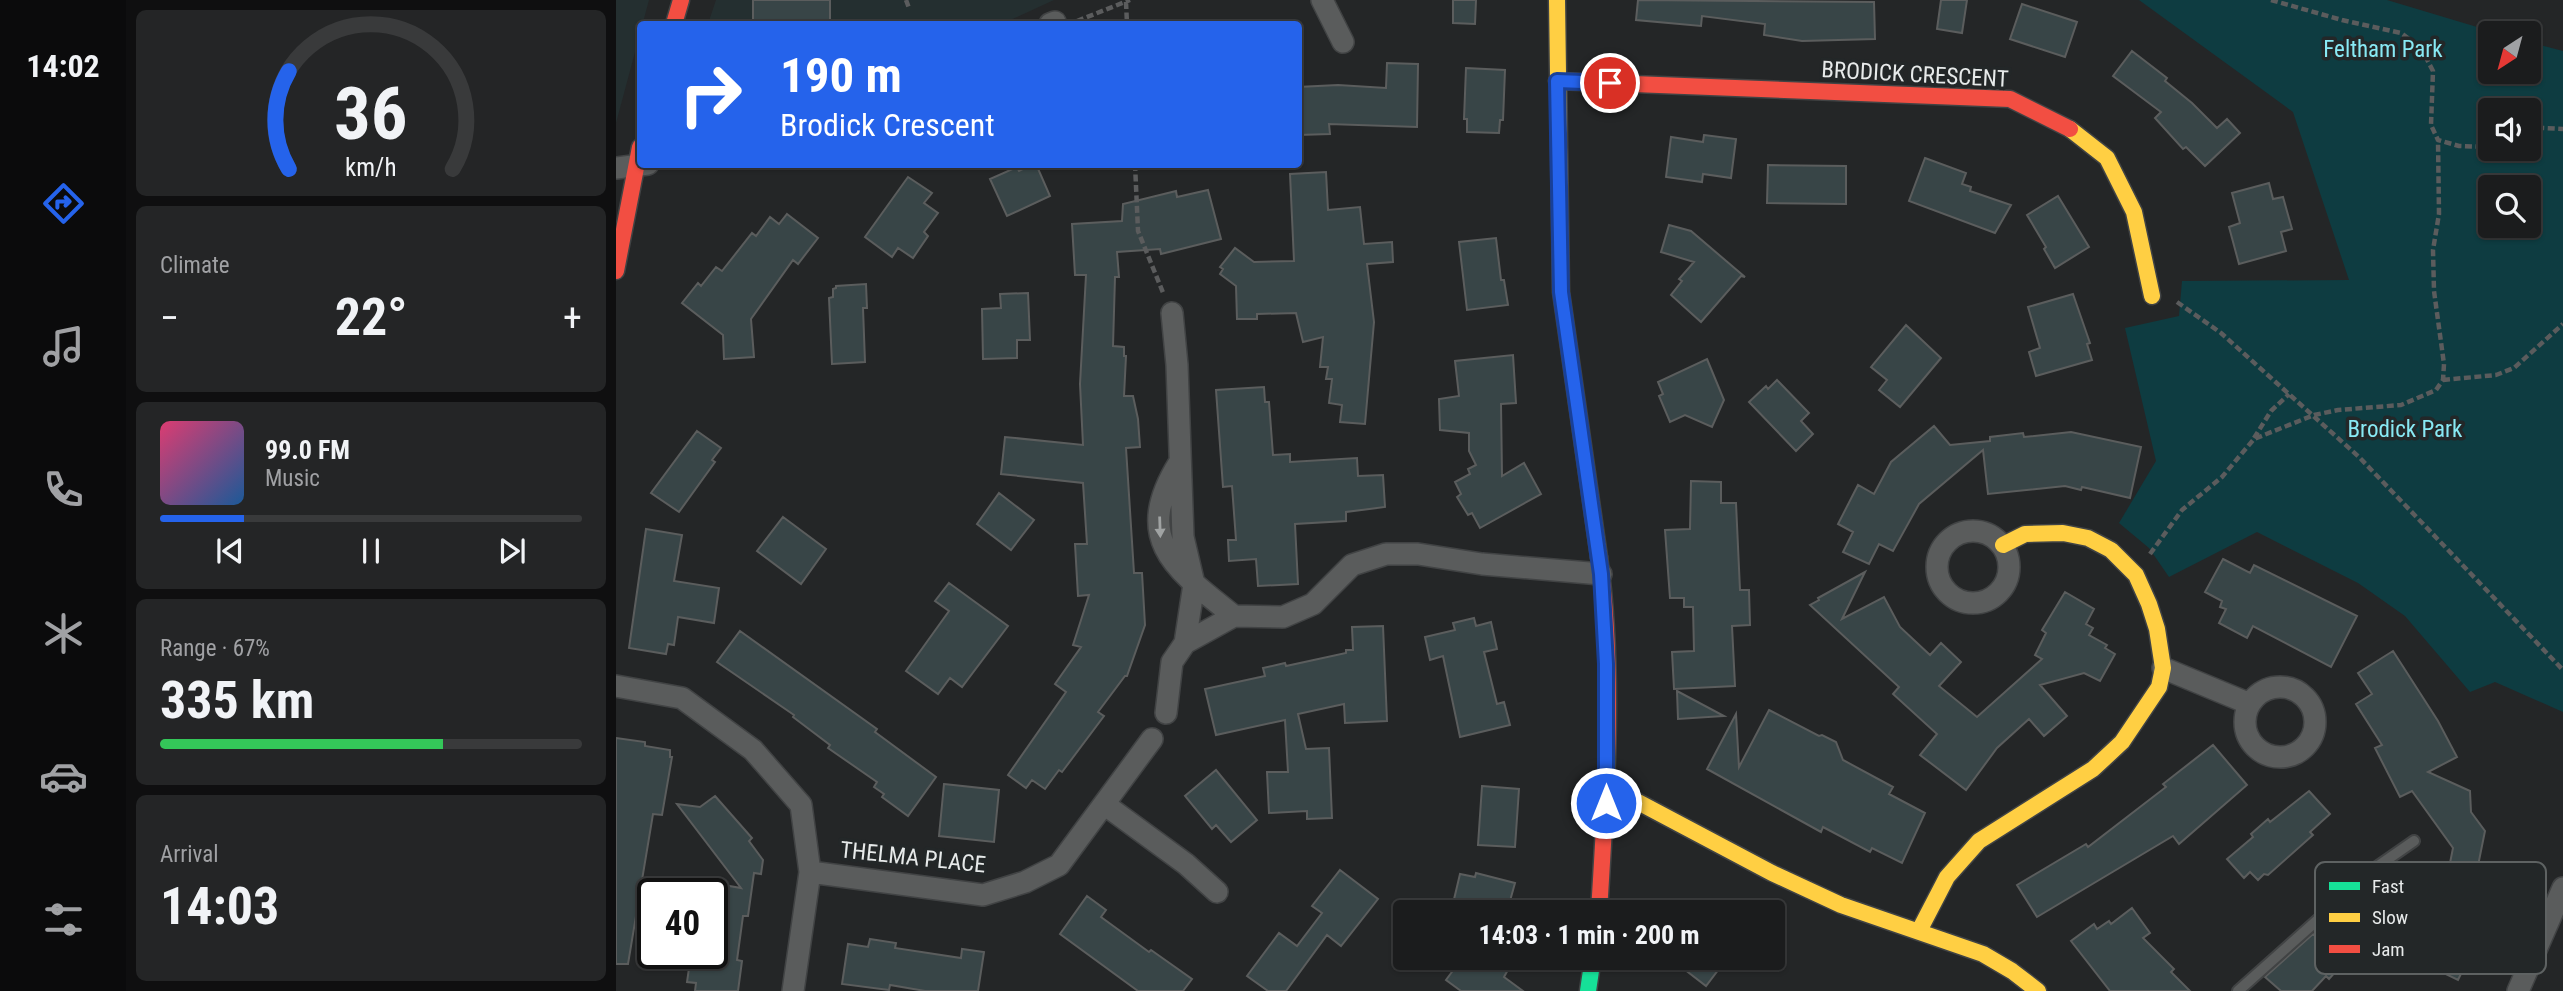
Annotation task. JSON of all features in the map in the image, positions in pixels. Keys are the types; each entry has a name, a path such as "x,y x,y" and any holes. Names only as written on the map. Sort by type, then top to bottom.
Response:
{"street":[{"path":"675,21 681,0"},
{"path":"1322,0 1343,42"},
{"path":"1557,0 1561,292 1601,574 1606,664 1606,803 1600,900"},
{"name":"BRODICK CRESCENT","path":"1557,81 2010,99 2066,125 2107,158 2134,212 2152,296"},
{"path":"616,271 635,161"},
{"path":"1166,713 1172,662 1185,643 1194,584 1183,537 1183,484 1179,463 1177,365 1172,313"},
{"path":"1919,931 1947,877 1979,841 2093,769 2123,742 2159,687 2163,668 2157,629 2149,604 2136,575 2111,551 2088,538 2063,533 2025,534 2003,545"},
{"path":"1185,643 1234,616 1283,617 1313,604 1352,565 1386,554 1418,554 1482,564 1601,574"},
{"path":"1194,584 1234,616"},
{"path":"2163,668 2250,704"},
{"path":"616,686 682,698 753,750 801,805 810,872 793,991"},
{"name":"THELMA PLACE","path":"810,872 984,895 1025,882 1059,865 1152,739"},
{"path":"1606,803 1638,802 1772,873 1841,905 1983,954 2038,991"},
{"path":"1104,804 1186,864 1217,892"},
{"path":"2546,927 2563,888"},
{"path":"1588,991 1591,970"},
{"path":"2518,991 2525,974"}],"lane":[{"path":"2384,862 2414,841"},
{"path":"2238,991 2315,922"}],"path":[{"path":"906,0 909,8"},
{"path":"2254,439 2314,415 2338,410 2401,405 2436,390 2443,380 2444,364 2434,277 2433,250 2439,214 2438,139 2431,125 2433,71 2421,48 2401,33 2271,0"},
{"path":"1072,21 1081,20 1128,1 1127,21"},
{"path":"2541,129 2563,129"},
{"path":"2438,139 2459,146 2478,147"},
{"path":"1135,168 1138,231 1172,313"},
{"path":"2152,296 2178,303 2221,333 2314,415 2408,506 2563,670"},
{"path":"2443,380 2496,375 2514,368 2563,324"},
{"path":"2136,575 2182,510 2222,477 2254,439 2271,411 2289,394"}],"shaded area":[{"path":"616,0 649,0 643,21 637,21 637,45 616,123"},
{"path":"716,0 1054,0 1008,21 709,21"}],"green space":[{"name":"Brodick Park","path":"2139,0 2387,0 2478,27 2478,84 2541,84 2541,45 2563,51 2563,712 2495,682 2470,692 2405,616 2358,583 2257,532 2169,577 2149,548 2119,523 2156,461 2125,328 2179,316 2182,281 2349,280 2293,112"}],"building":[{"path":"753,0 830,0 830,21 753,21"},
{"path":"1453,0 1476,0 1475,24 1453,23"},
{"path":"1638,0 1874,2 1875,39 1802,41 1764,35 1765,24 1702,16 1701,26 1636,20"},
{"path":"1941,0 1967,0 1962,33 1937,29"},
{"path":"2022,4 2077,22 2065,57 2010,39"},
{"path":"2132,51 2167,78 2165,81 2217,128 2227,119 2240,133 2205,166 2186,147 2183,149 2155,118 2161,112 2113,76"},
{"path":"1387,63 1418,64 1417,127 1329,124 1330,134 1302,135 1302,87 1338,85 1386,88"},
{"path":"1466,68 1505,70 1503,120 1500,120 1499,133 1467,132 1467,119 1464,119"},
{"path":"1704,135 1736,139 1731,178 1703,174 1702,182 1666,177 1671,137 1703,142"},
{"path":"1925,158 1966,173 1962,184 1971,187 1970,191 2011,205 1995,233 1909,201"},
{"path":"1768,165 1846,166 1846,204 1767,203"},
{"path":"1015,168 1019,171 1038,168 1050,196 1007,216 990,179"},
{"path":"1326,172 1328,210 1360,207 1364,244 1392,242 1393,262 1367,264 1374,322 1365,424 1340,422 1342,405 1329,403 1332,379 1326,379 1328,367 1320,367 1323,337 1303,342 1296,313 1257,314 1257,319 1237,319 1236,286 1220,274 1223,269 1220,267 1235,248 1254,262 1294,261 1290,174"},
{"path":"908,177 932,193 924,203 938,213 924,232 928,236 913,258 898,248 892,257 865,237"},
{"path":"2269,183 2273,199 2283,197 2292,229 2281,232 2286,251 2239,264 2229,227 2240,223 2232,193"},
{"path":"1208,190 1221,239 1161,254 1160,249 1117,252 1119,277 1115,277 1113,346 1124,347 1124,396 1133,396 1138,419 1140,447 1126,448 1134,573 1142,573 1145,625 1127,676 1098,712 1104,716 1062,772 1059,770 1045,789 1032,780 1026,788 1008,775 1066,692 1055,684 1081,647 1073,645 1089,595 1078,596 1075,544 1087,544 1083,483 1001,474 1005,437 1083,445 1080,384 1086,275 1075,275 1072,224 1122,221 1123,204 1176,191 1177,197"},
{"path":"2058,196 2089,247 2055,268 2027,215"},
{"path":"787,214 818,238 798,264 793,260 751,319 754,357 724,359 723,335 682,303 698,283 701,286 716,267 722,271 752,233 756,236 770,217 779,224"},
{"path":"1669,225 1691,231 1745,277 1741,276 1701,322 1671,295 1682,281 1679,279 1694,262 1661,252"},
{"path":"1496,238 1501,280 1504,280 1508,305 1467,310 1459,242"},
{"path":"866,284 867,308 863,308 865,362 832,364 829,298 833,297 833,289 836,286"},
{"path":"1028,293 1030,340 1017,340 1017,358 983,359 982,309 1001,308 1000,294"},
{"path":"2073,294 2090,343 2087,344 2092,360 2036,376 2029,352 2040,348 2028,307"},
{"path":"1906,325 1941,358 1900,407 1879,390 1887,380 1871,367"},
{"path":"1513,355 1516,403 1501,404 1502,476 1524,463 1541,494 1480,528 1472,513 1468,515 1457,497 1461,494 1455,482 1470,474 1468,469 1476,465 1469,451 1469,433 1440,430 1439,399 1459,396 1455,361"},
{"path":"1707,359 1724,400 1712,427 1685,415 1670,422 1659,396 1663,394 1658,382"},
{"path":"1777,380 1809,413 1801,421 1813,434 1796,451 1749,402"},
{"path":"1264,387 1265,402 1269,402 1273,455 1290,454 1290,462 1357,458 1358,476 1383,475 1385,507 1346,512 1346,521 1295,524 1298,584 1258,586 1256,559 1229,561 1228,540 1236,540 1232,486 1223,487 1216,390"},
{"path":"1934,426 1950,445 1990,441 1990,437 2023,433 2024,437 2071,432 2141,447 2130,498 2082,487 2081,490 2065,486 1988,494 1983,450 1919,504 1893,551 1879,544 1869,564 1843,552 1853,532 1838,524 1858,485 1874,494 1891,462"},
{"path":"697,431 721,448 712,460 715,462 679,512 651,493"},
{"path":"1691,481 1721,482 1721,503 1736,503 1740,590 1749,590 1750,625 1732,626 1735,686 1674,689 1672,652 1694,651 1693,607 1684,607 1684,598 1670,598 1665,530 1690,529"},
{"path":"999,493 1034,520 1011,550 977,524"},
{"path":"783,517 826,549 801,584 757,551"},
{"path":"646,529 682,535 674,581 719,588 714,623 678,617 674,645 668,644 666,654 629,648"},
{"path":"2223,559 2250,573 2254,565 2357,616 2331,667 2253,626 2247,638 2219,623 2226,609 2220,607 2222,601 2205,592"},
{"path":"1865,572 1842,619 1884,597 1900,627 1930,655 1941,643 1961,662 1939,686 1977,717 2042,659 2035,655 2046,633 2042,630 2065,592 2094,609 2086,624 2093,628 2089,635 2107,645 2105,648 2115,654 2100,681 2084,673 2040,685 2067,716 2044,736 2029,719 1997,748 1966,790 1920,755 1937,734 1893,694 1899,687 1810,605"},
{"path":"949,583 1008,626 962,687 950,678 938,694 906,671 949,611 935,601"},
{"path":"1474,618 1476,626 1491,622 1497,649 1484,652 1497,704 1504,702 1510,725 1460,737 1443,656 1430,660 1425,637 1455,630 1453,623"},
{"path":"1383,626 1387,721 1345,723 1344,704 1298,714 1306,749 1329,748 1332,818 1307,819 1307,811 1269,813 1267,772 1288,772 1285,720 1216,735 1205,689 1265,676 1263,668 1285,663 1286,666 1346,653 1346,650 1353,650 1352,627"},
{"path":"740,631 877,729 875,732 936,777 908,816 882,797 884,794 874,787 877,782 828,748 830,745 793,717 794,715 717,662"},
{"path":"2393,651 2438,721 2457,757 2428,772 2470,791 2471,812 2485,831 2479,862 2450,862 2453,848 2412,791 2400,797 2375,748 2382,745 2356,704 2372,694 2358,673"},
{"path":"1677,691 1724,716 1678,719"},
{"path":"1769,710 1836,742 1843,760 1893,787 1889,794 1925,813 1902,863 1872,848 1870,852 1823,827 1821,832 1707,769 1736,714 1739,767"},
{"path":"616,738 645,742 645,746 670,750 672,757 662,815 653,814 642,878 637,878 637,910 628,964 616,964"},
{"path":"2213,745 2247,785 2179,844 2173,836 2037,917 2017,885 2086,844 2088,847 2166,787 2163,784"},
{"path":"1216,770 1257,820 1231,842 1216,825 1212,829 1185,796"},
{"path":"944,784 999,790 994,842 939,836"},
{"path":"1482,786 1519,789 1515,847 1478,845"},
{"path":"2309,791 2330,814 2310,832 2313,835 2268,875 2264,874 2258,880 2250,872 2244,878 2227,859 2253,837 2251,834 2268,819 2270,822"},
{"path":"715,796 752,838 749,841 763,860 761,874 754,873 748,916 743,916 737,960 742,961 738,991 695,991 696,983 687,982 689,969 728,969 728,886 741,888 677,804 700,807"},
{"path":"1340,870 1378,899 1341,946 1327,935 1286,991 1268,991 1247,976 1279,933 1297,946 1322,913 1312,906"},
{"path":"1476,873 1515,883 1510,900 1454,900 1460,874 1475,877"},
{"path":"1087,896 1106,910 1101,917 1192,979 1183,991 1138,991 1060,934"},
{"path":"2132,908 2150,933 2143,938 2174,969 2171,972 2190,991 2110,991 2071,941 2094,924 2097,929 2109,921 2111,924"},
{"path":"2313,934 2315,974 2333,974 2329,979 2326,976 2312,991 2281,991 2265,977"},
{"path":"870,939 896,943 895,948 961,958 962,949 984,952 978,991 925,991 890,985 889,990 842,984 848,944 868,947"},
{"path":"1453,970 1508,970 1504,977 1523,991 1461,991 1446,980"},
{"path":"1685,970 1718,970 1706,986"},
{"path":"2446,974 2461,974 2458,980"}],"traffic: fast":[{"path":"1588,991 1591,970"}],"traffic: slow":[{"path":"1557,0 1561,292 1599,557"},
{"path":"2070,129 2107,158 2134,212 2152,296"},
{"path":"1919,931 1947,877 1979,841 2093,769 2122,742 2159,687 2163,668 2157,629 2149,604 2136,575 2111,550 2088,538 2063,533 2025,534 2003,545"},
{"path":"1606,803 1638,802 1772,873 1841,905 1983,954 2038,991"}],"traffic: jam":[{"path":"675,21 681,0"},
{"path":"1557,81 2010,99 2070,129"},
{"path":"616,271 637,162"},
{"path":"1599,557 1608,689 1600,900"}],"route":[{"path":"1606,803 1606,664 1601,574 1561,292 1557,81 1610,83"}],"park label":[{"name":"Feltham Park","path":"2383,49"}]}
